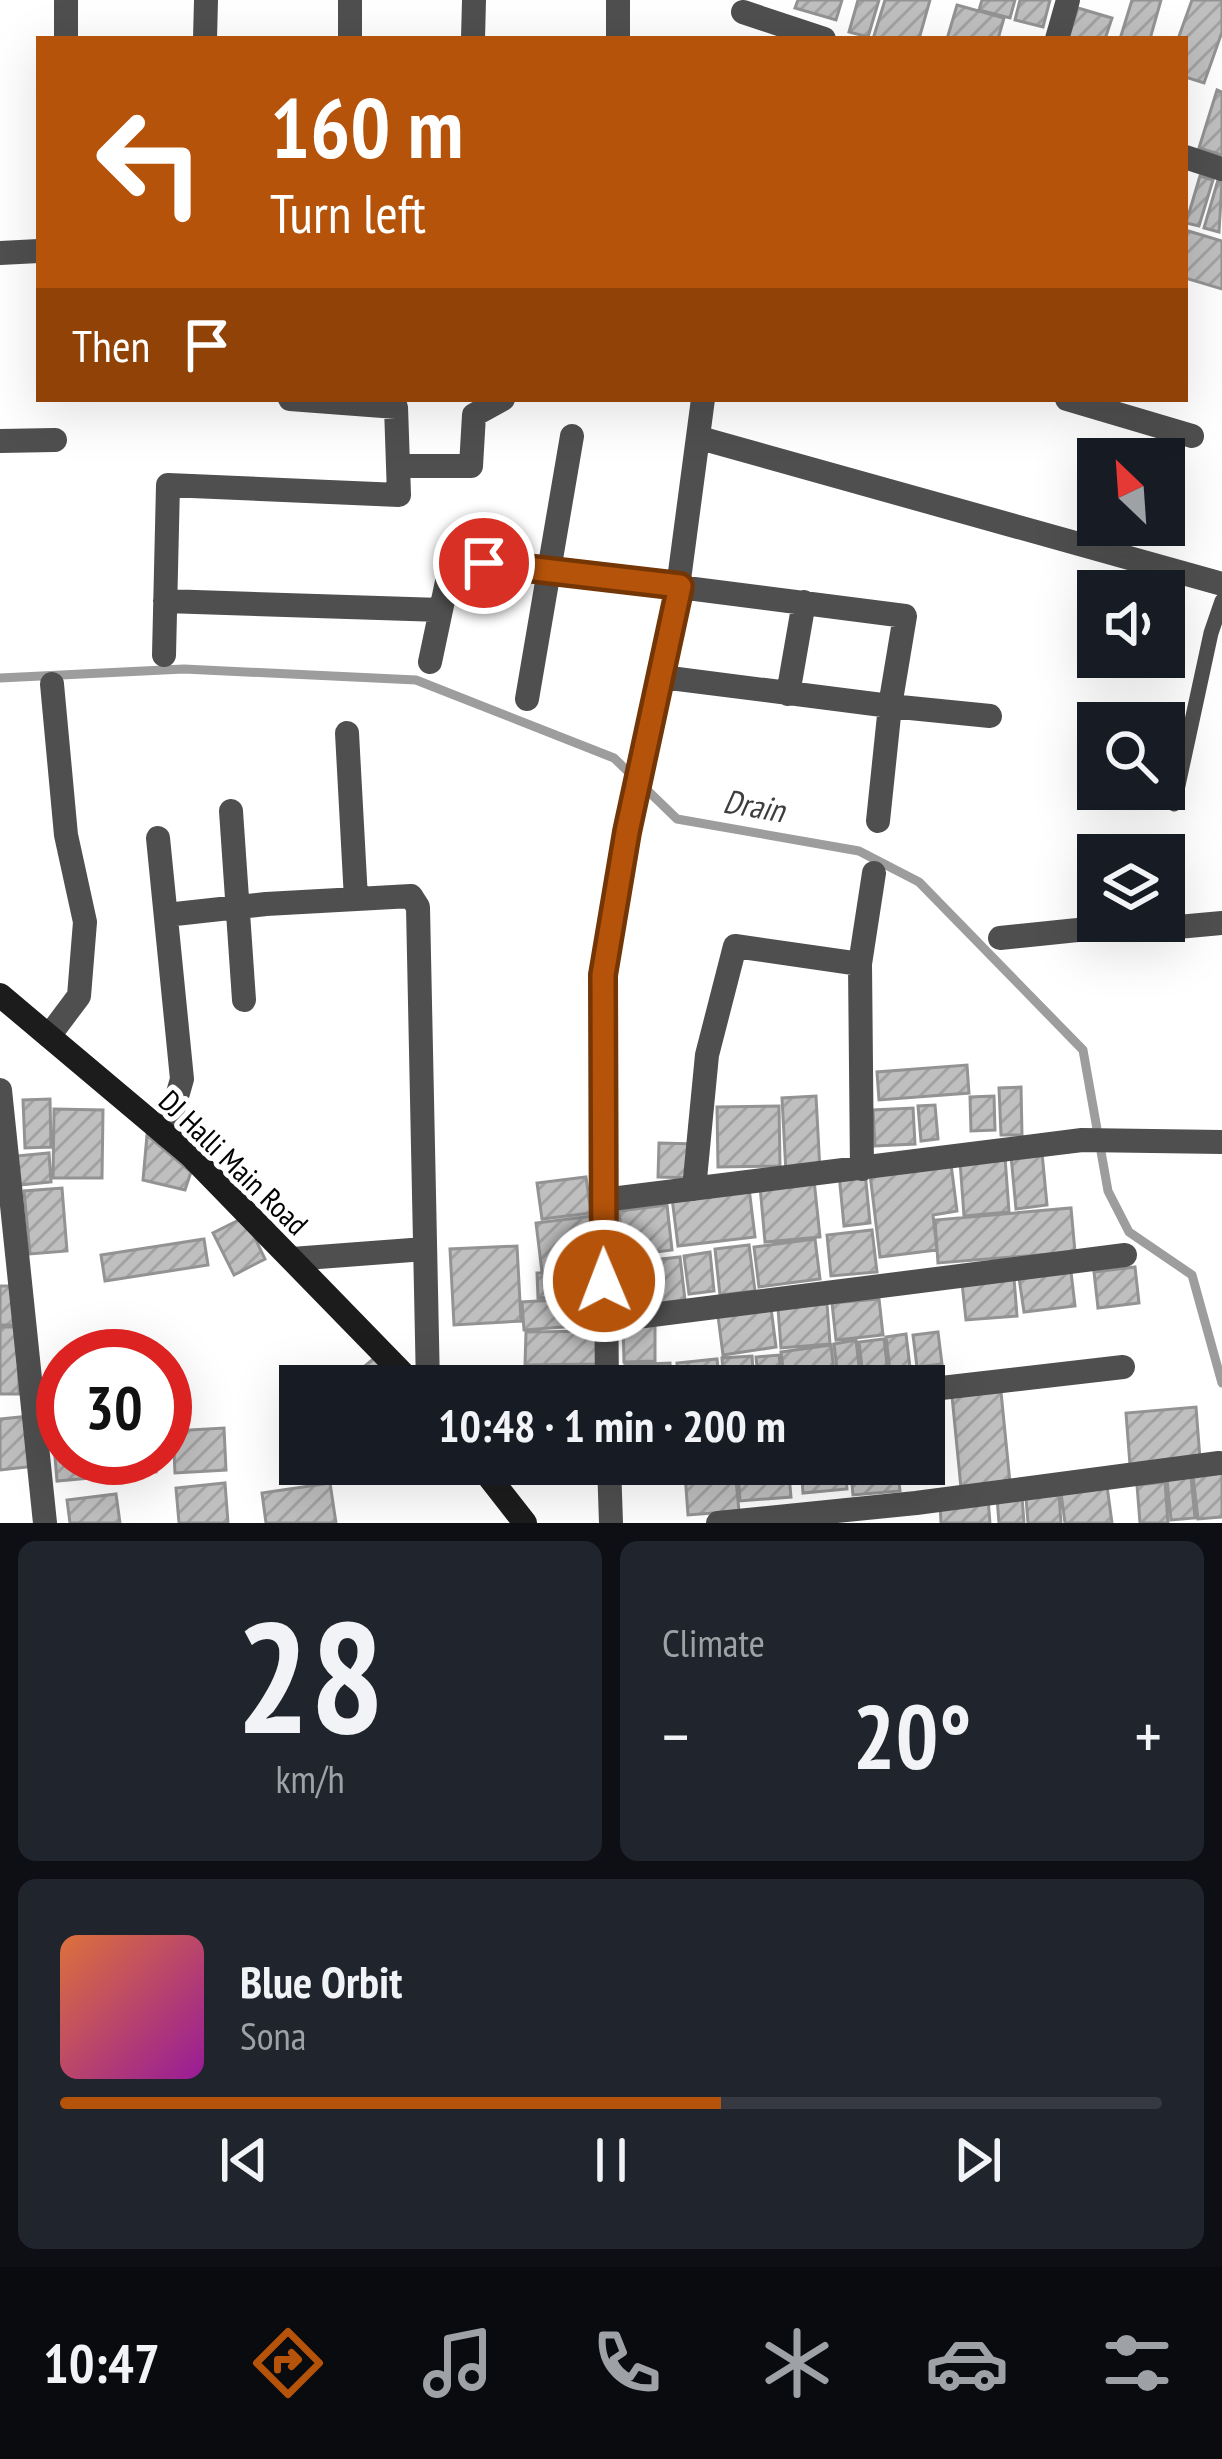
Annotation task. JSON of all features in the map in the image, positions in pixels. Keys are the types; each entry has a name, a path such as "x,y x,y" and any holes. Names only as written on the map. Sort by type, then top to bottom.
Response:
{"street":[{"path":"66,0 66,36"},
{"path":"205,36 206,0"},
{"path":"350,0 350,36"},
{"path":"472,36 474,0"},
{"path":"618,0 618,36"},
{"path":"1058,36 1068,0"},
{"path":"741,36 743,6 817,36"},
{"path":"1188,158 1222,169"},
{"path":"0,253 36,251"},
{"path":"164,655 168,485 399,495 396,407 330,402"},
{"path":"398,466 471,466 474,415 498,402"},
{"path":"606,1365 603,975 627,832 680,586 703,402"},
{"path":"1076,402 1192,436"},
{"path":"526,699 572,436"},
{"path":"700,438 1222,584"},
{"path":"0,441 55,440"},
{"path":"430,662 452,559 905,616 878,821"},
{"path":"165,601 441,610"},
{"path":"788,694 804,602"},
{"path":"662,677 990,716"},
{"path":"49,1036 79,996 85,922 66,835 52,684"},
{"path":"346,733 356,899"},
{"path":"231,811 244,1000"},
{"path":"158,838 182,1079 166,1135"},
{"path":"862,1169 860,964 874,873"},
{"path":"166,915 411,896 418,907 428,1365"},
{"path":"1000,938 1222,923"},
{"path":"694,1189 707,1055 735,946 860,964"},
{"name":"DJ Halli Main Road","path":"0,995 166,1135 395,1365"},
{"path":"0,1090 45,1523"},
{"path":"603,1200 1082,1140 1222,1142"},
{"path":"292,1259 425,1250"},
{"path":"605,1322 1125,1256"},
{"path":"945,1388 1123,1367"},
{"path":"718,1523 917,1513 1219,1463"},
{"path":"495,1485 525,1523"},
{"path":"610,1485 611,1523"}],"lane":[{"path":"1185,757 1222,601"}],"building":[{"path":"798,0 842,0 836,20 795,8"},
{"path":"858,0 879,0 868,36 849,32"},
{"path":"885,0 930,0 920,36 874,36"},
{"path":"982,0 1015,0 1010,18 979,10"},
{"path":"1020,0 1050,0 1043,27 1015,20"},
{"path":"1132,0 1161,0 1151,36 1121,36"},
{"path":"1192,0 1222,0 1222,32 1204,83 1188,78 1188,36 1179,36"},
{"path":"957,5 1004,18 999,36 948,36"},
{"path":"1078,8 1112,18 1106,36 1069,36"},
{"path":"1217,90 1222,92 1222,155 1199,148"},
{"path":"1200,176 1213,180 1199,226 1188,223"},
{"path":"1218,180 1222,182 1219,232 1204,228"},
{"path":"1188,231 1222,241 1222,289 1188,279"},
{"path":"967,1065 969,1093 879,1100 877,1072"},
{"path":"1021,1087 1022,1135 1001,1135 999,1088"},
{"path":"816,1096 820,1171 786,1173 782,1098"},
{"path":"994,1096 995,1130 971,1131 970,1097"},
{"path":"50,1099 51,1147 25,1148 23,1100"},
{"path":"935,1105 938,1139 921,1141 918,1106"},
{"path":"779,1106 780,1166 718,1167 717,1107"},
{"path":"913,1108 915,1144 875,1146 873,1110"},
{"path":"54,1109 103,1110 102,1178 53,1178"},
{"path":"147,1135 191,1172 185,1190 143,1180"},
{"path":"659,1143 696,1144 696,1178 658,1177"},
{"path":"49,1153 51,1182 19,1185 16,1156"},
{"path":"1042,1153 1047,1205 1016,1209 1011,1156"},
{"path":"1005,1157 1009,1212 964,1216 960,1161"},
{"path":"951,1164 957,1211 933,1215 937,1250 880,1257 870,1174"},
{"path":"865,1172 870,1223 844,1226 839,1174"},
{"path":"586,1177 591,1213 542,1219 537,1183"},
{"path":"814,1180 820,1237 765,1242 760,1186"},
{"path":"62,1188 67,1251 30,1254 24,1191"},
{"path":"749,1188 755,1237 678,1246 672,1198"},
{"path":"667,1205 672,1250 624,1256 619,1211"},
{"path":"1071,1208 1075,1252 938,1263 935,1220"},
{"path":"593,1216 599,1265 542,1272 536,1223"},
{"path":"245,1217 265,1259 234,1275 213,1233"},
{"path":"872,1230 877,1272 831,1276 827,1235"},
{"path":"204,1239 208,1265 105,1281 101,1255"},
{"path":"815,1239 820,1279 759,1287 754,1247"},
{"path":"749,1245 755,1291 720,1295 715,1249"},
{"path":"517,1246 521,1321 454,1325 450,1249"},
{"path":"710,1252 714,1291 689,1294 684,1256"},
{"path":"680,1257 685,1300 631,1306 625,1263"},
{"path":"1135,1267 1139,1303 1098,1308 1094,1272"},
{"path":"599,1268 601,1294 538,1298 537,1273"},
{"path":"1071,1272 1075,1306 1024,1312 1019,1278"},
{"path":"1014,1278 1017,1316 966,1320 962,1283"},
{"path":"0,1286 17,1286 16,1325 0,1325"},
{"path":"588,1298 590,1325 524,1330 522,1302"},
{"path":"879,1299 883,1335 836,1340 832,1303"},
{"path":"827,1304 830,1344 781,1348 778,1308"},
{"path":"771,1308 776,1347 723,1355 718,1316"},
{"path":"655,1321 655,1361 624,1362 623,1322"},
{"path":"0,1327 18,1327 19,1394 0,1394"},
{"path":"601,1331 601,1364 525,1365 526,1332"},
{"path":"938,1332 942,1364 917,1365 913,1335"},
{"path":"906,1334 910,1365 889,1365 886,1337"},
{"path":"884,1339 887,1365 862,1365 859,1342"},
{"path":"856,1340 859,1365 836,1365 834,1344"},
{"path":"831,1345 833,1365 783,1365 781,1352"},
{"path":"779,1355 780,1365 757,1365 756,1357"},
{"path":"752,1356 753,1365 722,1365 722,1358"},
{"path":"717,1359 718,1365 677,1365"},
{"path":"1001,1392 1010,1483 961,1488 952,1396"},
{"path":"1196,1407 1200,1459 1130,1465 1126,1413"},
{"path":"31,1416 36,1466 0,1470 0,1419"},
{"path":"224,1428 226,1470 192,1472 192,1430"},
{"path":"1222,1473 1222,1517 1198,1519 1193,1476"},
{"path":"1191,1477 1195,1518 1171,1520 1167,1479"},
{"path":"1165,1482 1168,1523 1140,1523 1137,1485"},
{"path":"225,1483 228,1523 179,1523 176,1488"},
{"path":"330,1485 336,1523 266,1523 262,1493"},
{"path":"686,1485 736,1485 739,1511 688,1515"},
{"path":"739,1485 790,1485 791,1497 740,1501"},
{"path":"802,1485 847,1485 847,1489 803,1493"},
{"path":"852,1485 899,1485 900,1491 853,1495"},
{"path":"1107,1486 1112,1523 1065,1523 1061,1493"},
{"path":"116,1494 120,1523 70,1523 67,1500"},
{"path":"1059,1495 1061,1523 1028,1523 1026,1498"},
{"path":"1022,1497 1024,1523 999,1523 997,1498"},
{"path":"988,1498 990,1523 941,1523 940,1502"}],"waterway":[{"name":"Drain","path":"0,678 184,669 416,680 614,758 677,819 859,851 919,882 1083,1050 1108,1191 1129,1232 1192,1275 1222,1383"}],"route":[{"path":"484,563 680,586 627,832 603,975 604,1281"}]}
